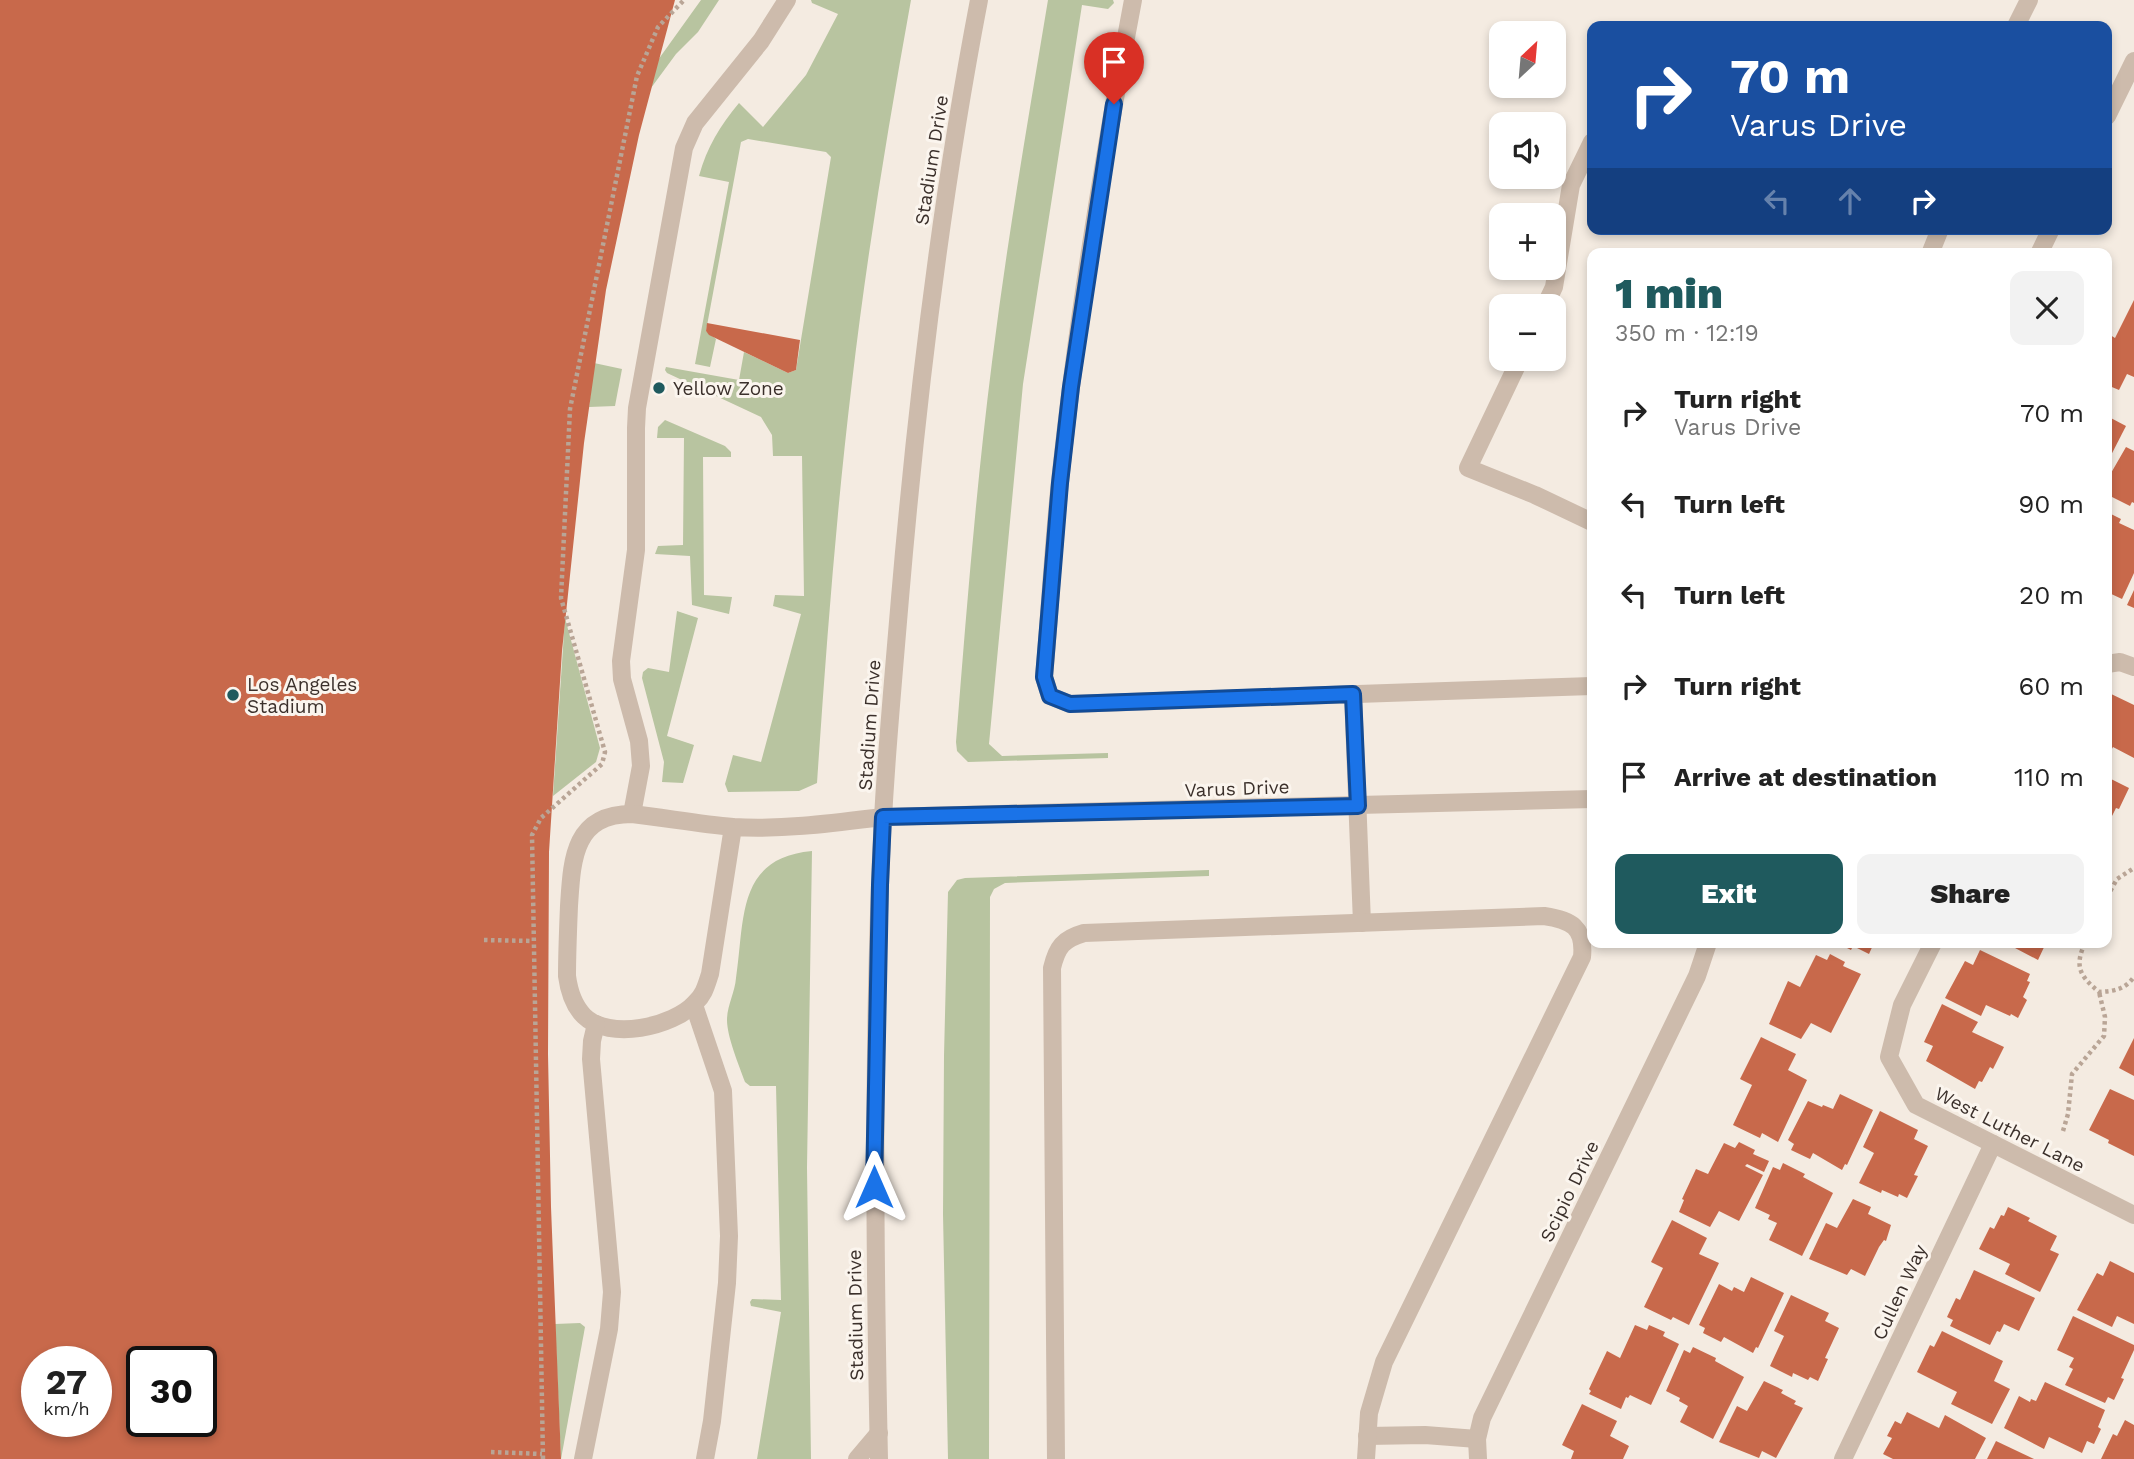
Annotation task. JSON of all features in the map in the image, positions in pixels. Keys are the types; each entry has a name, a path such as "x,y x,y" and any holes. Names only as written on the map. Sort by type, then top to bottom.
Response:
{"street":[{"path":"632,814 641,766 639,741 622,680 621,661 636,550 637,408 684,148 695,123 761,41 787,0"},
{"name":"Stadium Drive","path":"879,1459 874,1144 883,817 914,436 928,314 979,0"},
{"path":"1133,0 1101,181 1071,387 1044,677 1050,696 1070,704 1587,686"},
{"path":"2019,21 2029,0"},
{"path":"2112,106 2134,61"},
{"path":"1551,294 1571,185 1587,152"},
{"path":"1514,371 1468,468 1587,520"},
{"path":"2112,663 2120,662 2134,667"},
{"path":"1353,694 1362,923"},
{"name":"Varus Drive","path":"733,827 810,825 883,817 1587,799"},
{"path":"618,814 733,827 710,975 705,991 694,1005 677,1016 628,1030 610,1029 585,1017 570,993 567,945 571,866 576,847 587,831 604,818 618,814"},
{"path":"1056,1459 1052,968 1061,943 1084,933 1544,916 1562,919 1578,930 1583,942 1582,957 1384,1362 1369,1413 1366,1459"},
{"name":"Scipio Drive","path":"1478,1459 1476,1438 1482,1418 1697,976 1706,948"},
{"name":"West Luther Lane","path":"1930,948 1902,1004 1889,1057 1916,1105 2134,1215"},
{"path":"694,1005 723,1091 729,1236 727,1283 712,1421 705,1459"},
{"path":"583,1459 612,1311 591,1059 596,1024"},
{"name":"Cullen Way","path":"1843,1459 1993,1144"},
{"path":"858,1459 878,1433"},
{"path":"1367,1436 1476,1438"}],"path":[{"path":"491,1452 542,1456 532,835 541,818 602,764 605,752 561,598 570,409 637,76 658,27 684,0"},
{"path":"2112,888 2117,879 2134,868"},
{"path":"484,940 533,942"},
{"path":"2063,1131 2068,1114 2072,1074 2104,1036 2105,1017 2099,992 2087,982 2079,970 2083,948"},
{"path":"2099,992 2117,991 2134,978"}],"green space":[{"path":"701,0 719,0 698,32 676,54 651,88 658,60"},
{"path":"811,0 911,0 878,191 852,382 832,582 817,783 799,791 728,792 725,784 733,755 761,762 801,614 773,606 775,595 804,596 802,456 773,456 772,435 761,417 665,370 666,367 739,380 744,352 788,373 796,370 831,157 826,152 748,139 741,142 706,331 716,339 710,367 695,364 729,182 699,176 715,137 739,103 763,127 806,75 838,14 812,3"},
{"path":"1048,0 1113,0 1114,3 1108,9 1082,5 1023,384 989,744 1002,756 1108,753 1108,758 968,762 957,751 956,742 981,457 1004,271"},
{"path":"594,363 622,369 615,406 589,407"},
{"path":"665,420 725,446 731,452 731,457 703,457 704,595 732,597 729,614 692,605 690,556 655,554 658,546 683,545 684,438 657,438 658,427"},
{"path":"677,611 698,618 667,736 694,745 683,783 662,782 664,762 642,678 643,672 648,668 669,672"},
{"path":"565,618 600,748 596,762 553,796"},
{"path":"812,851 807,1168 811,1459 757,1459 781,1312 751,1306 750,1302 752,1299 781,1300 776,1086 750,1086 745,1082 729,1034 727,1015 735,983 744,914 757,879 769,866 787,856"},
{"path":"1209,870 1209,876 1005,883 994,889 990,897 989,1459 948,1459 943,1214 948,892 957,880 965,878"},
{"path":"580,1323 585,1327 561,1459 555,1324"}],"building":[{"name":"Los Angeles Stadium","path":"0,0 675,0 639,135 606,290 584,443 562,651 549,852 548,1054 561,1459 0,1459"},
{"path":"2134,300 2134,377 2127,374 2119,390 2112,387 2112,336 2115,338"},
{"path":"707,323 800,340 796,370 788,373 709,335 706,331"},
{"path":"2112,419 2126,426 2112,453"},
{"path":"2126,447 2134,451 2134,503 2130,506 2112,497 2112,471"},
{"path":"2112,514 2121,519 2119,523 2134,530 2134,573 2122,599 2112,594"},
{"path":"2134,590 2134,608 2127,605"},
{"path":"2112,694 2134,705 2134,758 2113,747"},
{"path":"2112,780 2129,788 2119,809 2116,808 2112,816"},
{"path":"1857,948 1872,948 1869,954"},
{"path":"2015,948 2044,948 2038,960"},
{"path":"1980,950 2030,974 2027,981 2030,982 2023,997 2027,1000 2018,1018 1986,1005 1981,1016 1945,998 1965,961 1973,965"},
{"path":"1830,954 1845,962 1843,966 1861,974 1831,1033 1811,1023 1801,1039 1769,1024 1788,981 1800,987 1816,955 1827,960"},
{"path":"1942,1004 1978,1022 1972,1032 2004,1047 1993,1069 1990,1067 1975,1089 1926,1061 1933,1046 1924,1042"},
{"path":"1761,1037 1796,1054 1788,1070 1807,1080 1778,1142 1762,1133 1760,1138 1733,1125 1752,1085 1740,1079"},
{"path":"2134,1038 2134,1076 2119,1068"},
{"path":"2110,1089 2134,1100 2134,1156 2089,1130"},
{"path":"1840,1094 1873,1110 1847,1165 1845,1164 1842,1170 1813,1153 1810,1159 1791,1150 1794,1144 1788,1140 1808,1101 1833,1109"},
{"path":"1880,1111 1918,1130 1914,1139 1928,1146 1914,1175 1918,1176 1907,1198 1882,1190 1881,1193 1859,1183 1874,1153 1863,1147"},
{"path":"1739,1142 1755,1150 1753,1154 1769,1161 1764,1172 1747,1164 1745,1166 1763,1175 1739,1221 1719,1211 1710,1227 1679,1212 1696,1169 1708,1174 1724,1143 1735,1148"},
{"path":"1783,1163 1833,1193 1802,1256 1769,1240 1777,1223 1768,1219 1770,1215 1755,1208 1773,1167 1780,1170"},
{"path":"1853,1199 1871,1207 1868,1214 1891,1225 1886,1241 1879,1247 1865,1276 1851,1269 1847,1275 1809,1259 1826,1223 1837,1228"},
{"path":"2008,1207 2057,1236 2050,1250 2059,1254 2040,1292 2005,1274 2010,1264 1979,1249 1990,1227 1994,1229"},
{"path":"1672,1220 1707,1238 1699,1254 1719,1263 1689,1325 1644,1307 1663,1268 1651,1262"},
{"path":"2110,1261 2134,1273 2134,1324 2117,1316 2112,1327 2077,1310 2097,1273 2103,1276"},
{"path":"1974,1270 2035,1298 2019,1331 2004,1324 1990,1345 1950,1326 1953,1320 1947,1317 1956,1298 1960,1300"},
{"path":"1751,1277 1784,1293 1758,1348 1756,1347 1753,1353 1724,1337 1721,1342 1703,1333 1705,1328 1699,1325 1719,1284 1732,1291 1734,1287 1744,1292"},
{"path":"1791,1295 1829,1313 1825,1321 1839,1328 1818,1381 1793,1373 1792,1377 1770,1366 1784,1336 1774,1331"},
{"path":"2073,1316 2134,1345 2121,1378 2124,1379 2114,1400 2108,1397 2105,1403 2065,1385 2073,1369 2069,1367 2074,1358 2057,1350"},
{"path":"1635,1325 1647,1330 1649,1325 1665,1332 1663,1336 1679,1344 1651,1405 1630,1395 1626,1397 1621,1409 1589,1394 1589,1389 1607,1351 1620,1358"},
{"path":"1942,1331 2003,1361 1994,1381 2010,1389 1992,1424 1951,1404 1957,1392 1917,1372 1930,1345 1934,1347"},
{"path":"1693,1347 1716,1358 1715,1361 1744,1377 1713,1439 1680,1422 1688,1406 1679,1401 1680,1398 1666,1391 1684,1350 1690,1353"},
{"path":"1764,1381 1783,1390 1781,1393 1803,1408 1776,1458 1762,1451 1759,1458 1719,1442 1737,1406 1747,1411"},
{"path":"2045,1382 2105,1410 2094,1444 2087,1441 2082,1453 2049,1437 2044,1449 2004,1428 2019,1396 2030,1402 2031,1399 2036,1401"},
{"path":"1582,1404 1617,1421 1610,1436 1629,1446 1623,1459 1571,1459 1574,1451 1562,1445"},
{"path":"1907,1412 1939,1428 1945,1415 1986,1438 1975,1459 1893,1459 1883,1454 1892,1438 1887,1436 1895,1421 1901,1424"},
{"path":"2125,1420 2134,1425 2134,1459 2101,1459 2113,1434 2117,1436"},
{"path":"1996,1441 2034,1459 1987,1459"}],"place":[{"name":"Yellow Zone","path":"659,388"},
{"name":"Los Angeles Stadium","path":"233,695"}],"route":[{"path":"874,1187 883,817 1358,806 1353,694 1070,704 1050,696 1046,687 1044,677 1060,483 1071,387 1114,104"}]}
